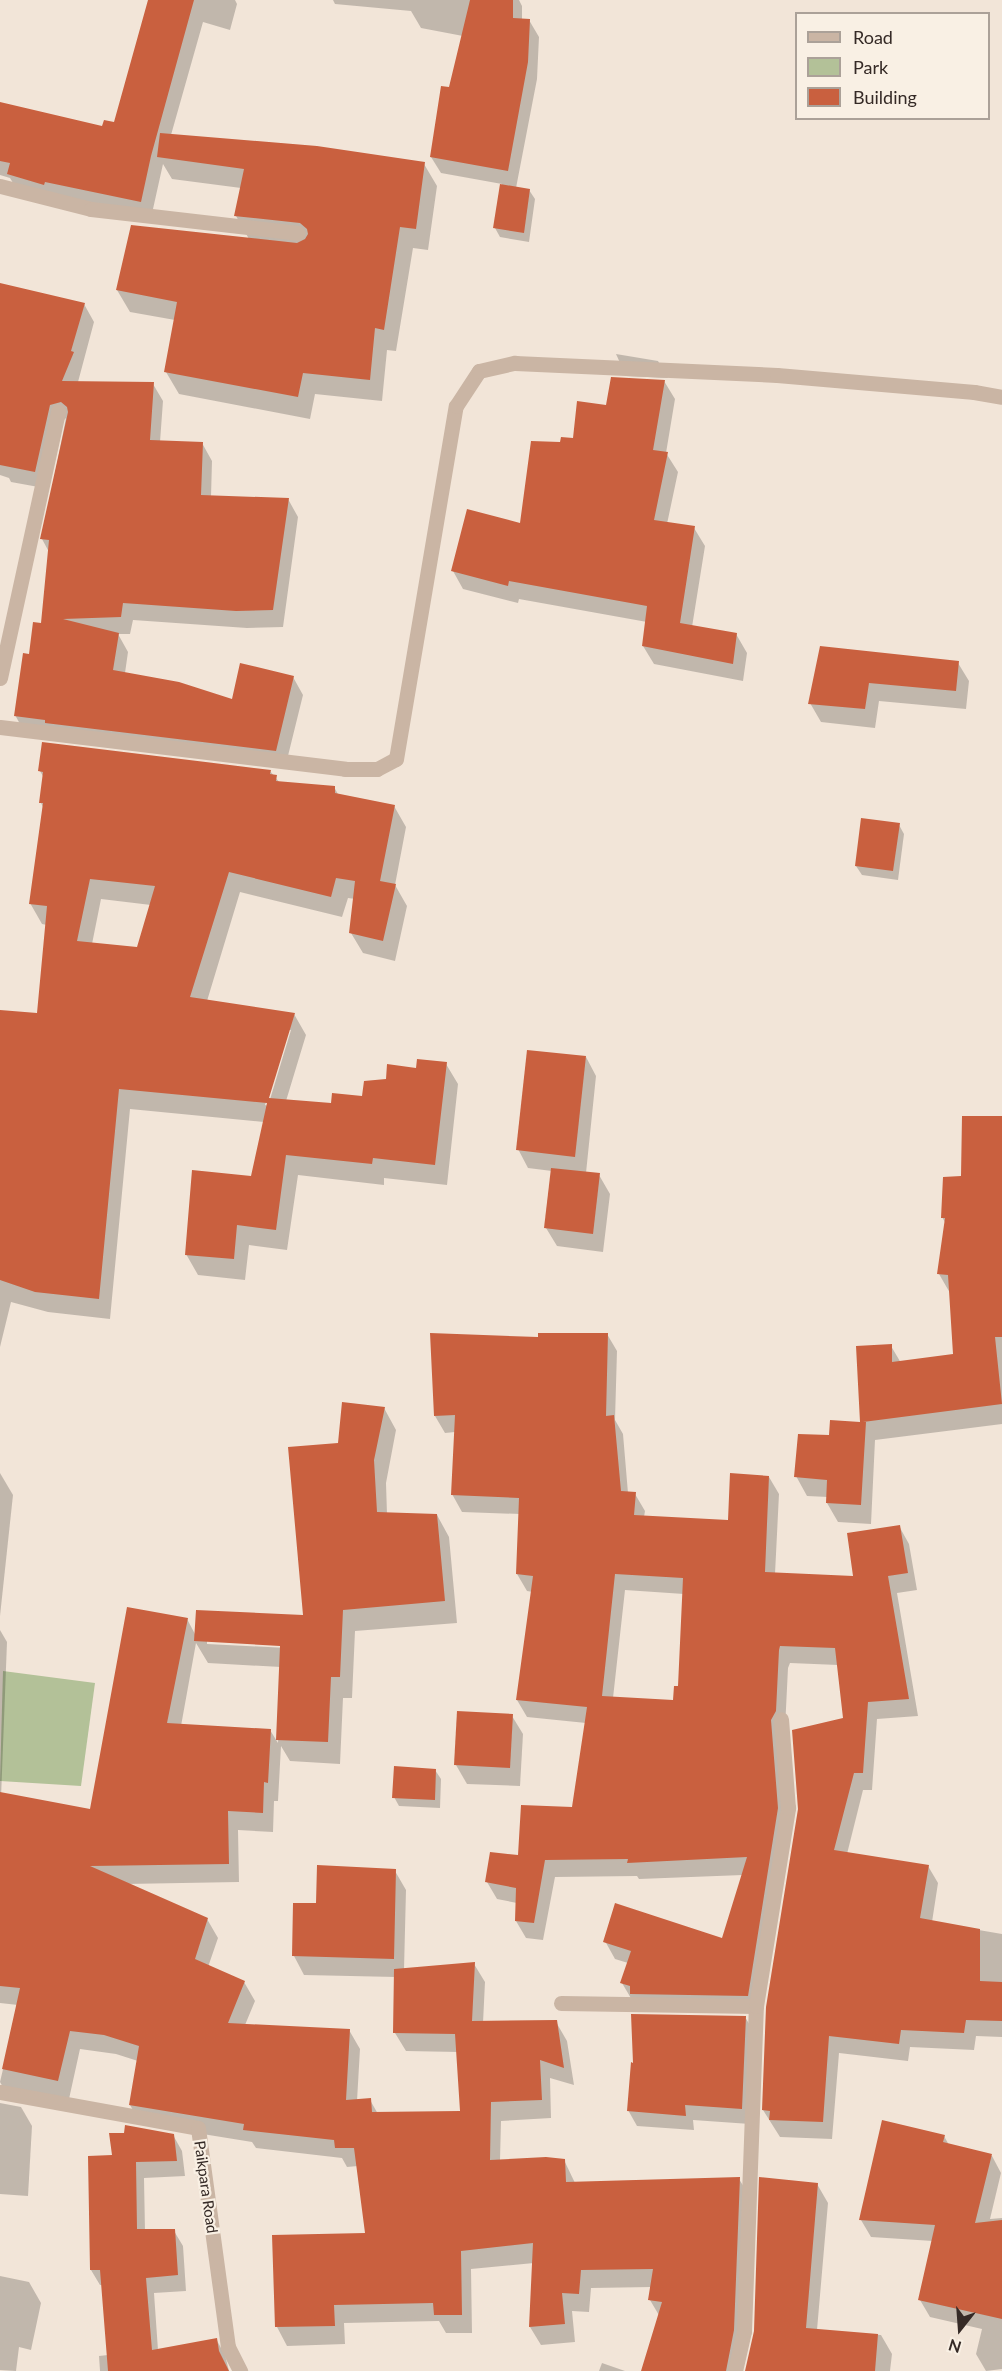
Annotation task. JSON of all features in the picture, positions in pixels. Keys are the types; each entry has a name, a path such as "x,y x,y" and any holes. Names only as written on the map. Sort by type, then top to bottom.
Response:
{"street":[{"path":"0,186 91,208 298,233"},
{"path":"0,727 345,769 377,769 396,759 456,406 479,371 515,363 765,374 974,392 1002,397"},
{"path":"0,678 58,411"},
{"path":"735,2371 744,2331 756,2006 788,1808 781,1719"},
{"path":"561,2003 756,2006"},
{"name":"Paikpara Road","path":"0,2092 198,2128 228,2347 240,2371"}],"green space":[{"path":"3,1671 95,1683 81,1786 0,1781"}],"building":[{"path":"148,0 194,0 151,156 141,202 45,182 44,185 7,174 10,163 0,161 0,102 102,126 104,120 114,122"},
{"path":"470,0 513,0 513,18 530,19 528,62 508,171 430,157 441,86 449,87"},
{"path":"160,133 317,146 425,162 416,229 400,227 384,330 375,328 370,380 303,373 298,397 164,372 177,302 116,290 131,225 297,243 305,239 308,234 307,229 300,223 234,216 244,169 157,157"},
{"path":"500,184 530,189 524,233 493,228"},
{"path":"0,283 85,303 71,351 74,352 62,381 154,382 150,440 203,442 201,495 289,498 273,610 236,611 123,603 121,617 63,619 119,633 113,670 179,682 232,699 240,663 294,676 276,751 45,723 45,720 14,716 23,653 29,654 33,622 41,623 49,540 40,539 68,412 67,407 61,402 50,405 35,472 0,465"},
{"path":"611,377 665,380 653,450 668,452 654,520 695,526 680,623 737,633 733,664 642,646 647,606 509,581 508,586 451,571 467,509 520,523 531,441 560,442 561,437 573,438 577,401 606,405"},
{"path":"820,646 959,661 956,691 869,683 865,709 808,704"},
{"path":"42,742 271,770 270,774 277,775 276,781 335,786 335,793 395,805 380,881 396,884 383,941 349,933 355,881 336,878 331,897 229,872 190,997 295,1013 269,1098 331,1103 332,1093 362,1096 364,1081 386,1079 387,1064 416,1068 417,1059 447,1062 435,1165 373,1158 372,1164 286,1155 276,1230 237,1225 234,1259 185,1255 192,1170 251,1176 267,1103 119,1089 99,1299 35,1292 0,1280 0,1010 37,1013 47,906 29,904 43,803 39,803 43,772 38,771","holes":["90,879 155,886 137,947 77,941"]},
{"path":"861,818 900,823 893,871 855,866"},
{"path":"527,1050 586,1056 575,1157 516,1150"},
{"path":"962,1116 1002,1116 1002,1337 995,1337 1002,1404 863,1422 866,1422 861,1505 826,1503 827,1480 794,1477 798,1434 829,1435 830,1420 860,1422 856,1346 892,1344 892,1362 953,1354 948,1275 937,1274 945,1218 941,1218 943,1177 961,1176"},
{"path":"551,1168 600,1173 593,1234 544,1228"},
{"path":"430,1333 538,1337 538,1333 608,1333 606,1416 614,1415 621,1491 636,1492 634,1515 728,1520 730,1473 769,1476 765,1572 853,1576 847,1533 900,1525 908,1573 888,1576 909,1699 868,1702 863,1773 854,1773 834,1850 929,1865 920,1918 980,1929 980,1981 1002,1982 1002,2021 966,2020 964,2033 901,2030 899,2044 829,2036 823,2122 769,2120 770,2111 762,2110 766,2007 798,1809 792,1730 843,1718 835,1648 780,1646 779,1650 776,1711 771,1720 778,1808 748,1996 630,1994 630,1986 620,1983 631,1951 603,1942 615,1903 722,1938 747,1857 627,1863 628,1859 545,1860 534,1923 515,1921 516,1888 485,1882 490,1852 518,1855 521,1805 572,1807 587,1707 516,1700 533,1576 516,1574 519,1498 451,1495 455,1415 434,1416","holes":["615,1574 683,1578 678,1686 674,1686 673,1700 602,1696"]},
{"path":"342,1402 385,1407 374,1460 377,1512 437,1514 445,1601 343,1610 340,1677 331,1677 328,1742 276,1740 280,1646 194,1641 196,1610 303,1615 288,1447 338,1443"},
{"path":"127,1607 188,1618 167,1723 271,1729 268,1783 264,1782 263,1813 228,1811 229,1864 90,1866 208,1918 195,1959 245,1981 228,2023 350,2029 346,2100 371,2098 372,2112 460,2111 455,2034 393,2033 394,1969 475,1962 472,2021 557,2020 564,2068 540,2060 542,2100 491,2102 490,2160 546,2157 565,2159 566,2182 740,2177 734,2330 726,2371 641,2371 662,2302 648,2300 653,2269 581,2270 579,2294 562,2293 565,2324 529,2327 533,2243 461,2251 462,2315 434,2315 433,2303 334,2305 335,2326 275,2327 272,2235 365,2233 354,2148 335,2148 334,2140 243,2130 244,2124 129,2105 139,2046 104,2035 70,2031 58,2081 2,2069 20,1988 0,1986 0,1792 90,1809"},
{"path":"457,1711 513,1714 510,1768 454,1765"},
{"path":"394,1766 436,1769 435,1800 392,1798"},
{"path":"317,1865 396,1869 394,1959 292,1956 293,1903 316,1903"},
{"path":"631,2014 746,2016 742,2109 685,2105 686,2116 627,2111 631,2062 633,2063"},
{"path":"882,2120 945,2135 943,2142 992,2154 975,2223 1002,2220 1002,2319 918,2300 935,2225 859,2220"},
{"path":"125,2125 174,2134 177,2161 136,2162 137,2229 175,2229 178,2275 146,2278 152,2350 217,2338 219,2351 229,2371 108,2371 100,2270 90,2270 88,2156 112,2155 109,2133 124,2133"},
{"path":"759,2177 818,2183 806,2328 878,2334 875,2371 745,2371 754,2331"}]}
